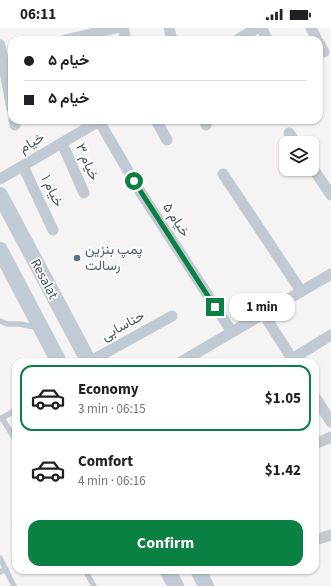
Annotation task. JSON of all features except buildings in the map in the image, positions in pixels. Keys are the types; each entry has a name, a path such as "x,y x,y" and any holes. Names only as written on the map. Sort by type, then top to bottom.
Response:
{"main road":[{"name":"Resalat","path":"0,195 87,358"},
{"name":"Resalat","path":"0,250 57,358"},
{"path":"41,328 64,316"},
{"path":"169,574 176,586"},
{"path":"202,574 206,586"}],"street":[{"path":"83,36 116,28"},
{"path":"244,36 257,28"},
{"path":"5,51 8,76"},
{"name":"خیام","path":"0,179 62,143 85,124"},
{"name":"خیام ۵","path":"102,124 141,193 232,332"},
{"path":"158,124 168,140"},
{"name":"خیام ۳","path":"62,143 84,193"},
{"name":"خیام ۱","path":"23,166 53,230"},
{"path":"222,174 301,291"},
{"path":"318,176 331,196"},
{"path":"188,358 331,274"},
{"path":"263,314 292,358"},
{"name":"حناسابی","path":"96,358 172,316"},
{"path":"296,358 331,335"},
{"path":"319,402 330,417"},
{"path":"319,442 331,437"},
{"path":"319,539 331,535"}],"lane":[{"path":"0,321 7,324 20,324 41,328"},
{"path":"12,412 1,419 12,431"},
{"path":"0,558 3,571 14,586"},
{"path":"87,574 94,586"}],"place":[{"name":"پمپ بنزین رسالت","path":"77,258"}],"route":[{"path":"134,181 215,307"}]}
